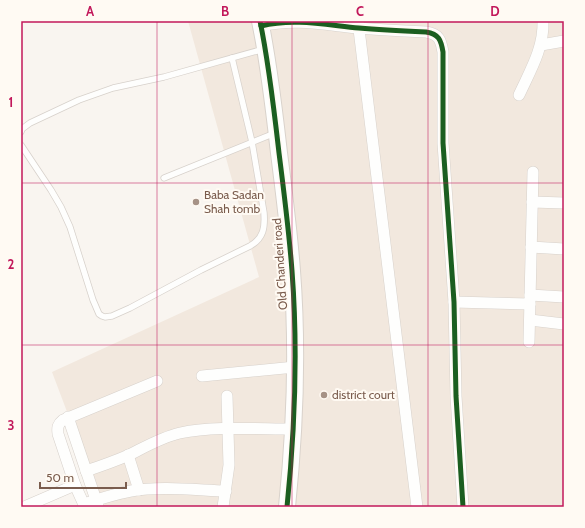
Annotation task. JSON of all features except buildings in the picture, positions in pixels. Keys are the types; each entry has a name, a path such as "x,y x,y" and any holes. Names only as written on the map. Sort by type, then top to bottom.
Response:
{"street":[{"path":"519,95 541,45 543,21"},
{"path":"261,23 301,22 358,25 434,34 439,38 442,44 443,143 454,302 456,396 463,507"},
{"name":"Old Chanderi road","path":"261,23 277,132 292,271 295,367 293,429 287,507"},
{"path":"358,25 417,507"},
{"path":"541,45 564,41"},
{"path":"529,342 533,172"},
{"path":"532,202 564,203"},
{"path":"531,247 564,249"},
{"path":"454,302 564,297"},
{"path":"530,320 564,324"},
{"path":"202,376 295,367"},
{"path":"157,381 68,417 59,423 58,430 75,485 84,506 97,504 121,493 139,490 226,491"},
{"path":"223,507 229,465 227,396"},
{"path":"68,417 97,504"},
{"path":"86,472 178,433 228,429 293,429"},
{"path":"128,455 139,490"},
{"path":"24,507 75,485"}],"lane":[{"path":"21,132 22,129 30,123 79,100 113,88 164,77 265,49"},
{"path":"21,145 61,207 74,238 96,309 99,314 105,317 112,316 130,308 200,270 257,243 264,231 265,223 252,142 232,58"},
{"path":"164,178 277,132"}],"shaded area":[{"path":"188,21 564,21 564,507 103,507 52,372 259,277"}],"cycle path":[{"path":"260,21 269,70 288,226 294,300 294,419 287,507"},
{"path":"261,26 298,22 367,29 426,32 434,34 439,38 443,52 443,143 454,302 456,396 463,507"}],"place":[{"name":"Baba Sadan Shah tomb","path":"196,202"},
{"name":"district court","path":"324,395"}]}
